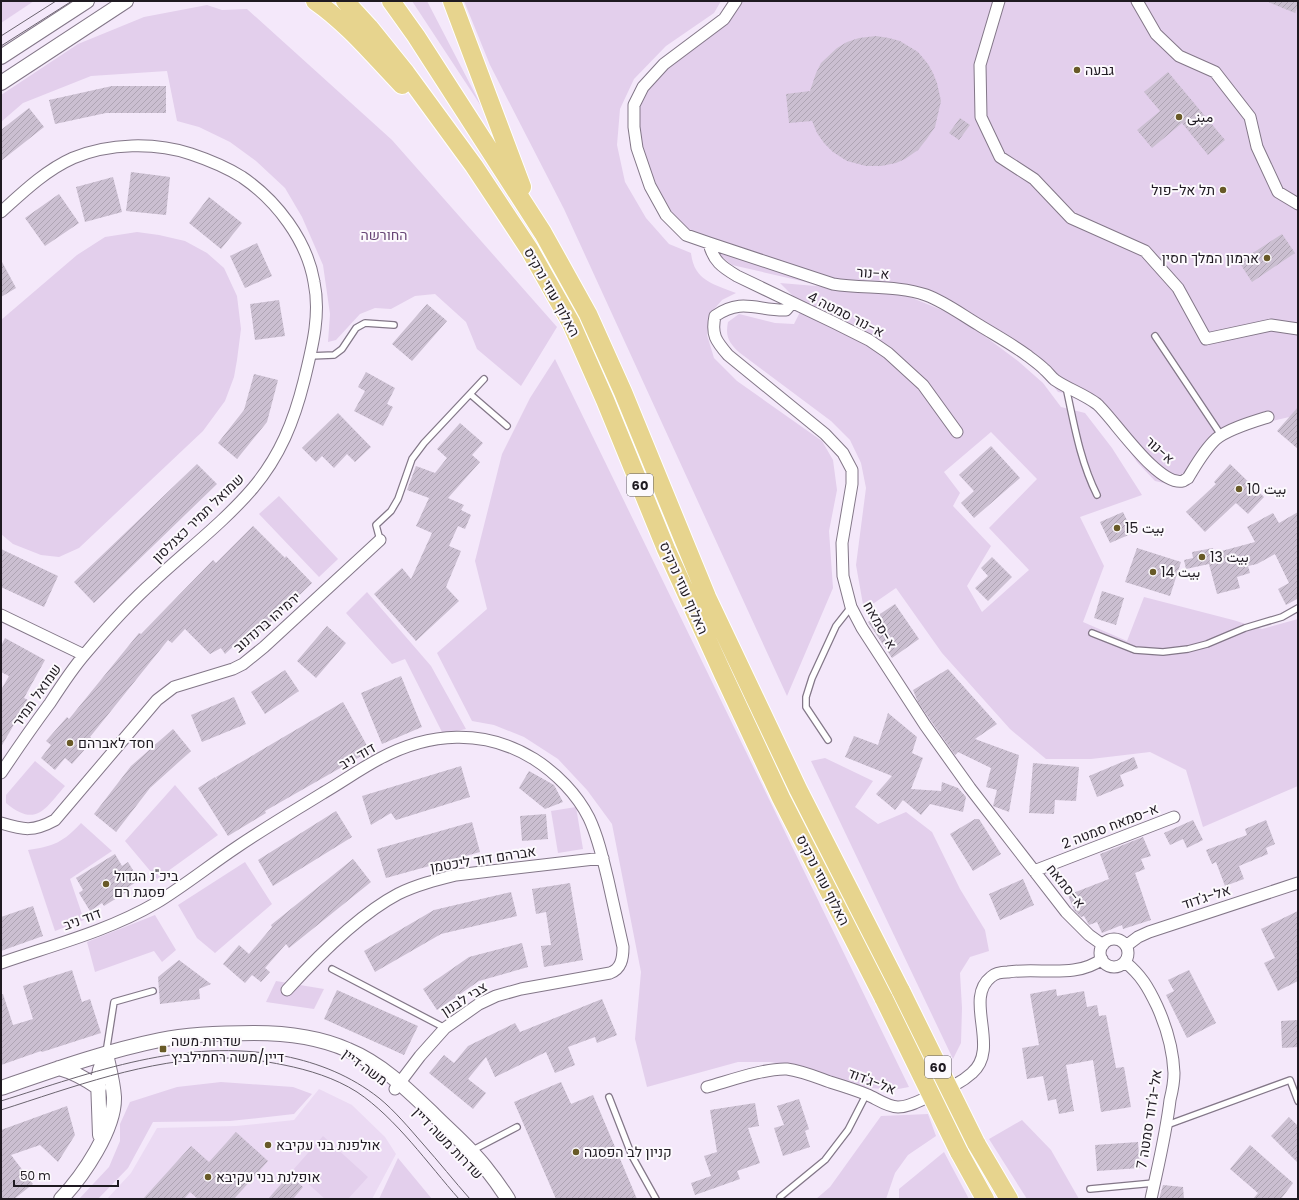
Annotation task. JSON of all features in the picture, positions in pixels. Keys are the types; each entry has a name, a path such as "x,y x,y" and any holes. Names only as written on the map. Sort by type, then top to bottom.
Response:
{"highway":[{"path":"316,1 361,41 474,166"},
{"name":"האלוף עוזי נרקיס","path":"346,1 406,73 474,166 529,249 571,323 605,400 666,549 722,674 781,798 884,999 959,1152 985,1199"},
{"name":"האלוף עוזי נרקיס","path":"391,1 416,36 543,233 591,321 623,392 707,597 798,789 901,991 976,1143 1009,1199"},
{"path":"452,1 514,168 543,233"}],"street":[{"path":"1,57 87,1"},
{"path":"1,83 126,1"},
{"name":"א-נור","path":"736,1 724,19 664,64 643,88 634,105 634,127 637,148 650,186 666,215 686,234 833,284 904,290 926,295 947,305 1009,343 1066,387 1088,397 1105,412 1125,438 1148,462 1162,474 1175,480 1183,481 1188,478 1210,445 1221,435 1268,417"},
{"path":"999,1 980,65 980,116 1000,157 1034,180 1071,218 1145,251 1178,288 1206,339 1271,325 1298,329"},
{"path":"1137,1 1156,34 1179,56 1215,72 1250,117 1257,146 1278,192 1298,204"},
{"name":"שמואל תמיר כצנלסון","path":"1,212 52,170 72,159 90,153 125,146 163,148 181,151 221,165 246,180 269,200 292,229 304,248 315,282 316,318 310,356 294,416 287,434 266,470 238,504 151,583 82,655"},
{"name":"א-נור סמטה 4","path":"709,243 716,261 726,270 869,340 888,353 922,385 957,432"},
{"name":"א-סמאח","path":"792,303 786,310 776,310 755,306 739,306 725,309 715,316 713,325 716,341 728,355 825,434 843,453 852,470 852,484 842,543 843,576 851,607 862,628 925,725 970,788 1066,912 1088,935 1103,945"},
{"name":"ירמיהו ברנדנוב","path":"1,823 28,829 38,828 55,820 157,700 174,687 233,669 254,656 380,540"},
{"path":"1,615 82,655"},
{"name":"שמואל תמיר","path":"1,773 82,655"},
{"name":"דוד ניב","path":"1,963 95,931 142,910 177,889 262,831 378,760 421,742 443,738 463,737 484,739 505,745 525,754 544,766 561,780 575,796 588,817 596,836 602,858 623,948 623,956 620,966"},
{"name":"א-סמאח סמטה 2","path":"1034,871 1174,817"},
{"name":"אברהם דוד ליכטמן","path":"287,990 322,954 358,922 397,894 413,887 456,875 602,858"},
{"name":"אל-ג'דוד","path":"1126,946 1138,937 1150,932 1298,883"},
{"path":"1116,939 1124,943 1126,946 1128,954 1122,965 1113,967 1105,963 1102,959 1101,954 1103,945 1111,940 1116,939"},
{"name":"אל-ג'דוד","path":"707,1087 772,1070 787,1069 805,1073 866,1095 888,1105 898,1107 908,1105 961,1082 974,1072 982,1058 984,1043 981,992 984,984 992,976 1015,970 1087,968 1102,959"},
{"name":"אל-ג'דוד סמטה 7","path":"1125,962 1136,971 1145,983 1164,1022 1169,1038 1174,1074 1166,1125 1151,1199"},
{"name":"צבי לבנון","path":"398,1086 420,1056 445,1028 479,1004 496,996 521,989 610,973 615,971 620,966"},
{"name":"משה דיין","path":"102,1055 161,1040 243,1033 273,1033 334,1045 398,1086 471,1151"},
{"path":"1,1088 102,1055"},
{"path":"99,1144 101,1128 98,1088 102,1055"},
{"path":"61,1199 74,1186 88,1166 106,1132 113,1108 114,1097 111,1076 102,1055"},
{"path":"59,1068 75,1073 98,1088"},
{"name":"שדרות משה דיין","path":"398,1086 464,1156 498,1199"},
{"name":"שדרות משה דיין","path":"471,1151 485,1167 508,1199"}],"lane":[{"path":"310,356 334,355 342,349 356,328 365,324 394,325"},
{"path":"1155,336 1221,435"},
{"path":"380,540 376,525 391,510 398,499 412,460 424,443 484,379"},
{"path":"1066,387 1079,449 1088,478 1097,495"},
{"path":"470,394 507,426"},
{"path":"828,740 806,707 806,697 812,678 836,626 851,607"},
{"path":"1092,633 1135,650 1163,652 1182,650 1207,644 1245,628 1282,617 1298,608"},
{"path":"332,969 445,1028"},
{"path":"102,1055 109,1034 114,1002 153,991"},
{"path":"102,1055 109,1034"},
{"path":"1166,1125 1290,1080 1298,1101"},
{"path":"780,1197 825,1160 848,1130 866,1095"},
{"path":"609,1097 632,1156 656,1199"},
{"path":"471,1151 517,1127"},
{"path":"1090,1189 1154,1182"}],"shaded area":[{"name":"אולפנת בני עקיבא","path":"319,1089 352,1105 385,1137 396,1154 372,1199 107,1199 131,1173 157,1128 236,1126 294,1120"}],"green space":[{"path":"1,1 34,1 1,23"},
{"path":"412,1 427,1 483,109"},
{"path":"464,1 721,1 714,13 666,46 634,79 620,109 617,145 625,182 646,218 669,244 691,253 696,270 701,276 713,284 736,293 722,300 710,314 707,335 714,358 737,381 822,441 833,460 837,490 829,531 833,588 787,696 564,209 490,65"},
{"path":"735,1 1298,1 1298,415 1213,435 1191,479 1181,487 1155,481 1137,462 1104,415 1076,395 1058,392 1037,364 971,326 1018,361 1043,383 1061,407 1085,413 1112,448 1142,495 1080,517 1104,566 1083,622 1127,641 1144,597 1262,629 1298,619 1298,786 1203,827 1186,770 1150,752 1091,759 1046,759 1010,729 942,653 896,588 864,610 856,565 866,488 861,463 850,440 831,421 736,349 728,336 728,322 739,314 775,323 794,324 803,306 780,283 900,293 954,315 936,305 902,292 819,285 732,265 697,237 673,214 651,176 634,127 634,105 659,70 702,36","holes":["991,432 1037,479 989,528 1029,570 982,612 967,586 991,546 953,506 960,493 944,472"]},
{"name":"החורשה","path":"207,5 222,10 247,9 392,140 557,327 521,386 477,349 466,322 435,294 415,296 391,309 375,308 360,314 336,340 328,342 330,314 323,265 302,217 285,188 256,161 230,142 199,127 177,121 167,71 91,76 23,103 1,122 1,95 78,44 144,17"},
{"path":"137,232 185,241 207,253 224,268 237,296 241,329 234,377 225,401 203,431 79,548 59,557 41,555 13,544 1,534 1,320 77,255 105,237"},
{"path":"555,359 909,1087 893,1090 860,1087 815,1072 771,1062 738,1062 647,1087 635,1039 641,972 612,824 587,790 558,759 524,737 494,725 472,721 437,653 487,609 475,561 502,454 530,398"},
{"path":"279,496 338,559 319,577 259,514"},
{"path":"367,592 431,666 466,729 443,734 405,659 392,664 346,613"},
{"path":"825,758 873,781 855,807 878,824 906,812 932,832 960,889 985,930 989,951 970,957 960,973 962,1008 961,1043 953,1059 811,761"},
{"path":"35,761 65,786 52,802 33,815 25,814 16,810 6,803 6,795"},
{"path":"175,785 218,835 157,879 125,841"},
{"path":"576,807 583,849 558,853 551,811"},
{"path":"81,823 112,851 70,879 84,920 55,931 28,850 45,847 58,842 69,835"},
{"path":"245,862 272,904 215,953 197,938 178,905"},
{"path":"155,915 176,950 162,962 154,951 95,972 87,942"},
{"path":"276,981 324,989 314,1009 266,1002"},
{"path":"221,1082 293,1087 312,1094 294,1114 230,1121 153,1122 128,1168 98,1199 79,1199 109,1167 120,1141 120,1124 130,1102 177,1087"},
{"path":"928,1114 936,1136 908,1155 895,1173 886,1199 816,1199 830,1187 881,1116"},
{"path":"1022,1120 1051,1150 1079,1199 1027,1199 989,1139"},
{"path":"323,1136 368,1177 348,1199 325,1199 293,1170"},
{"path":"944,1152 969,1199 899,1199 899,1189"},
{"path":"398,1158 432,1199 379,1199"}],"building":[{"path":"1266,1 1298,1 1298,6 1295,13"},
{"path":"876,36 900,41 918,52 933,73 941,101 935,127 918,150 896,163 881,166 866,166 847,161 833,152 817,133 812,121 789,123 786,94 810,91 821,63 837,48 847,42 859,38"},
{"name":"مبنى","path":"1168,72 1225,140 1208,155 1182,123 1152,148 1137,130 1160,111 1144,92"},
{"path":"112,86 166,86 166,113 106,113 55,124 49,100"},
{"path":"29,108 44,127 1,161 1,130"},
{"path":"960,118 970,125 959,140 949,133"},
{"path":"131,172 170,177 166,215 126,211"},
{"path":"113,177 122,212 85,222 76,187"},
{"path":"59,194 79,223 45,246 25,218"},
{"path":"209,197 242,223 221,249 189,223"},
{"name":"ארמון המלך חסין","path":"1282,234 1295,253 1252,282 1239,262"},
{"path":"257,243 272,276 245,288 230,256"},
{"path":"1,260 16,288 1,297"},
{"path":"279,300 285,336 255,340 250,304"},
{"path":"427,304 447,321 412,361 392,344"},
{"path":"366,372 395,388 387,404 393,407 383,426 354,411 365,391 358,387"},
{"path":"254,374 278,380 267,422 237,459 218,443 244,410"},
{"path":"1298,407 1298,449 1277,431"},
{"path":"338,413 371,447 355,462 347,454 334,468 322,456 316,462 302,448"},
{"path":"460,423 483,443 472,455 480,462 448,498 464,505 461,510 471,515 465,529 458,526 449,546 461,551 446,587 459,601 416,641 374,594 402,568 411,579 432,533 416,526 429,498 407,490 416,466 435,473 447,458 437,449"},
{"path":"991,446 1020,478 974,518 961,503 974,491 959,475"},
{"path":"197,464 217,484 94,603 74,582"},
{"path":"1230,464 1264,497 1248,514 1236,503 1205,532 1186,512 1216,484 1214,482"},
{"name":"بيت 15","path":"1123,512 1133,533 1110,543 1100,522"},
{"path":"1298,512 1298,601 1297,599 1286,605 1278,589 1289,583 1275,554 1257,564 1248,566 1250,573 1237,577 1240,588 1217,594 1209,564 1186,569 1184,560 1193,558 1192,552 1213,548 1214,553 1255,542 1247,527 1273,513 1279,523"},
{"path":"253,526 285,558 286,556 312,583 263,630 258,626 257,627 261,632 244,649 238,642 225,654 221,648 210,654 185,629 172,643 168,640 90,737 93,740 72,764 65,758 55,770 41,758 51,745 46,741 67,717 69,719 139,633 141,634 213,560 216,563"},
{"name":"بيت 14","path":"1137,548 1181,562 1170,596 1125,582"},
{"path":"1,549 58,576 44,607 1,587"},
{"path":"992,557 1012,577 988,601 975,588 988,576 981,568"},
{"path":"1102,591 1124,598 1116,625 1094,618"},
{"path":"895,604 919,639 892,658 868,622"},
{"path":"327,626 346,643 316,678 297,661"},
{"path":"5,638 45,660 24,698 28,700 1,747 1,690 9,676 1,672 1,646"},
{"path":"948,669 997,724 975,739 1019,755 1009,812 993,806 997,790 986,787 991,768 958,752 955,755 918,702 913,690"},
{"path":"285,670 299,691 265,714 251,692"},
{"path":"401,676 422,727 382,744 361,693"},
{"path":"234,697 246,724 202,742 191,715"},
{"path":"343,702 370,751 265,811 266,813 228,836 198,788 215,777 218,781 216,777"},
{"path":"888,713 917,737 912,753 923,758 911,789 941,791 942,782 958,788 966,797 963,812 930,804 921,815 903,800 895,810 876,794 892,776 845,757 854,736 878,745"},
{"path":"173,729 191,751 150,788 116,832 94,814 131,766"},
{"path":"1134,757 1138,768 1120,775 1124,786 1097,797 1089,776"},
{"path":"1033,763 1079,767 1076,801 1055,800 1054,814 1029,813"},
{"path":"461,766 470,797 396,820 391,813 371,825 362,796"},
{"path":"529,771 554,785 563,802 545,809 519,788"},
{"path":"336,811 352,837 273,886 258,860"},
{"path":"546,814 548,839 522,841 520,816"},
{"path":"975,819 979,819 1001,854 973,871 950,834"},
{"path":"1193,820 1203,840 1187,848 1183,839 1170,845 1164,833"},
{"path":"1266,820 1275,844 1266,848 1268,854 1239,866 1244,879 1225,886 1216,862 1212,864 1206,850 1247,835 1245,829"},
{"path":"472,822 480,852 386,878 377,849"},
{"path":"1143,837 1151,856 1141,859 1145,869 1135,873 1151,920 1123,929 1122,925 1102,933 1097,922 1089,925 1084,916 1081,917 1074,910 1068,895 1109,879 1100,854"},
{"name":"ביכ\"נ הגדול פסגת רם","path":"115,854 122,866 128,862 139,880 127,888 128,891 104,906 102,903 90,911 79,893 83,890 76,878"},
{"path":"353,859 371,882 289,948 286,944 265,968 270,972 261,982 252,975 245,983 223,964 239,945 249,954 272,927 271,925"},
{"path":"1023,879 1034,905 1000,920 989,894"},
{"path":"570,883 583,960 544,967 541,946 551,945 546,912 536,914 532,889"},
{"path":"511,892 517,916 441,934 375,972 364,951 434,910"},
{"path":"33,906 43,936 1,951 1,917"},
{"path":"1298,911 1298,981 1278,991 1264,963 1275,958 1261,929"},
{"path":"522,943 528,967 479,981 437,1010 423,989 469,957"},
{"path":"179,960 211,984 199,989 200,999 160,1004 158,977"},
{"path":"72,970 82,1002 90,999 101,1033 1,1065 1,994 3,994 13,1025 33,1019 23,986"},
{"path":"1189,970 1216,1023 1187,1038 1166,995 1174,991 1168,980"},
{"path":"1056,989 1057,996 1084,991 1087,1007 1097,1005 1099,1016 1106,1015 1116,1068 1124,1067 1131,1107 1101,1112 1093,1060 1066,1065 1074,1111 1059,1114 1056,1099 1048,1101 1043,1076 1027,1079 1022,1048 1039,1045 1030,994"},
{"path":"337,990 418,1026 404,1055 324,1019"},
{"path":"602,999 617,1035 597,1043 595,1037 568,1047 575,1065 555,1073 546,1052 495,1077 486,1057 468,1079 486,1093 473,1109 429,1073 444,1055 454,1063 468,1046 515,1023 520,1032"},
{"path":"1298,1020 1298,1047 1282,1048 1281,1021"},
{"name":"קניון לב הפסגה","path":"561,1082 571,1104 593,1095 637,1199 556,1199 514,1102"},
{"path":"799,1099 809,1129 805,1131 810,1147 783,1156 774,1128 784,1125 777,1106"},
{"path":"755,1103 759,1126 748,1128 760,1163 737,1171 740,1179 695,1195 691,1183 711,1176 704,1156 717,1152 710,1110"},
{"path":"67,1106 75,1135 58,1162 40,1145 11,1155 33,1184 14,1199 1,1199 1,1130"},
{"path":"1289,1117 1298,1126 1298,1163 1271,1136"},
{"name":"אופלנת בני עקיבא","path":"236,1132 268,1161 234,1199 198,1199 190,1192 184,1199 143,1199 191,1146 209,1162"},
{"path":"1138,1142 1140,1168 1097,1171 1095,1145"},
{"path":"1250,1145 1293,1183 1281,1199 1253,1199 1258,1193 1230,1169"},
{"path":"289,1175 303,1187 293,1199 268,1199"},
{"path":"1163,1185 1183,1187 1184,1199 1159,1199"}],"tram line":[{"path":"1,36 56,1"},
{"path":"1,46 72,1"},
{"path":"1,1101 105,1069 140,1060 175,1054 211,1051 247,1051 284,1056 310,1062 334,1071 357,1083 379,1098 391,1108 470,1199"},
{"path":"1,1110 111,1076 167,1063 224,1058 254,1060 284,1065 303,1069 331,1079 357,1092 398,1128 459,1199"}],"place":[{"name":"גבעה","path":"1077,70"},
{"name":"مبنى","path":"1179,117"},
{"name":"תל אל-פול","path":"1223,190"},
{"name":"ארמון המלך חסין","path":"1267,258"},
{"name":"بيت 10","path":"1239,489"},
{"name":"بيت 15","path":"1117,528"},
{"name":"بيت 13","path":"1202,557"},
{"name":"بيت 14","path":"1153,572"},
{"name":"חסד לאברהם","path":"70,743"},
{"name":"ביכ\"נ הגדול פסגת רם","path":"106,884"},
{"name":"שדרות משה דיין/משה רחמילביץ","path":"163,1049"},
{"name":"אולפנת בני עקיבא","path":"268,1145"},
{"name":"קניון לב הפסגה","path":"576,1152"},
{"name":"אופלנת בני עקיבא","path":"208,1177"}]}
